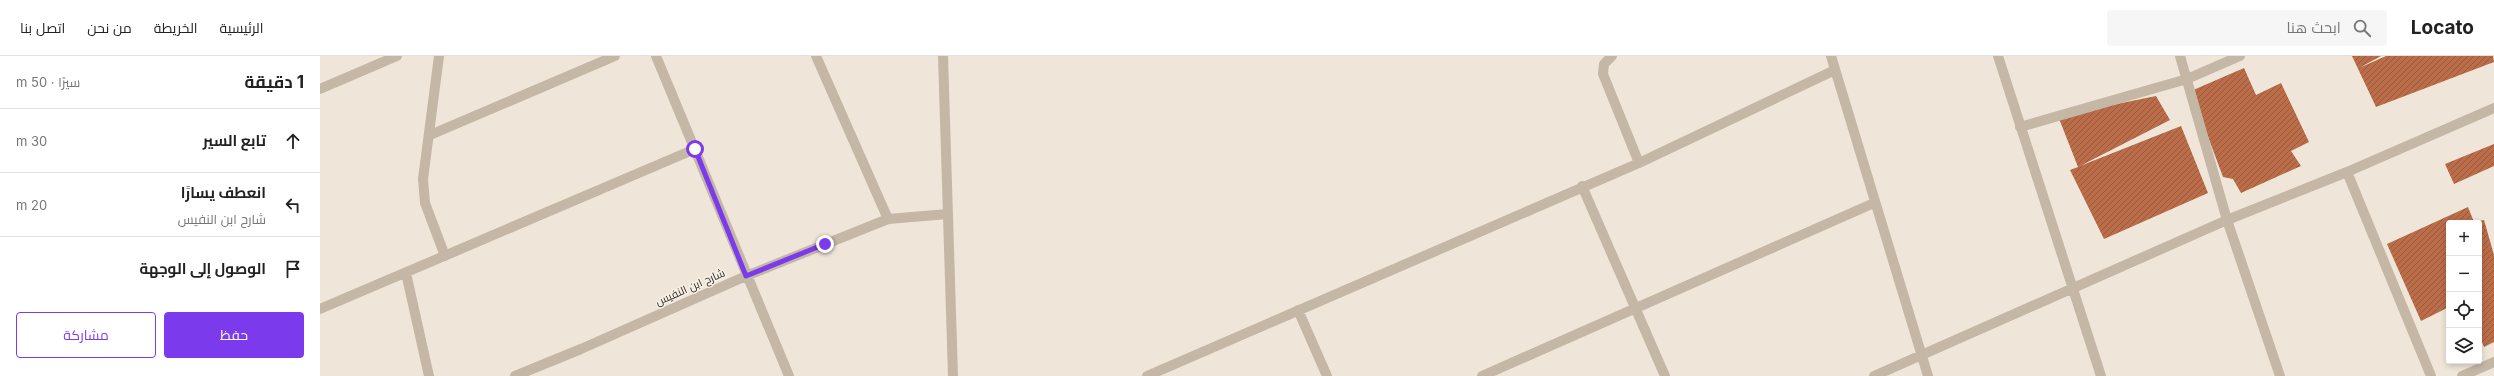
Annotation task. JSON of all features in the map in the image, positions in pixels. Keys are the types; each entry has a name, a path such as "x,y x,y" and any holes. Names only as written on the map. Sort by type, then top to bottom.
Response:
{"street":[{"path":"320,89 397,56"},
{"path":"439,56 423,179 425,203 445,256"},
{"path":"430,134 615,56"},
{"path":"656,56 746,276 789,376"},
{"path":"816,56 888,219"},
{"path":"943,56 953,376"},
{"path":"1612,56 1604,64 1603,74 1639,163"},
{"path":"1831,56 1874,203 1928,376"},
{"path":"1998,56 2100,376"},
{"path":"2180,56 2188,79 2227,220 2280,376"},
{"path":"2020,127 2188,79 2240,56"},
{"path":"1147,376 1582,186 1639,163 1835,70"},
{"path":"1874,376 2227,220 2347,172 2494,108"},
{"path":"320,309 695,149"},
{"path":"2347,172 2431,376"},
{"path":"1582,186 1665,376"},
{"path":"1482,376 1874,203"},
{"name":"شارح ابن النفيس","path":"515,376 582,349 746,276 888,219 948,214"},
{"path":"406,273 429,376"},
{"path":"1298,310 1327,376"},
{"path":"2462,376 2494,362"}],"building":[{"path":"2352,56 2381,56 2359,68 2386,56 2493,56 2494,62 2376,107"},
{"path":"2244,68 2256,95 2281,83 2309,142 2291,151 2301,166 2241,193 2233,179 2223,177 2191,91"},
{"path":"2156,96 2170,120 2080,166 2181,126 2208,193 2104,239 2070,170 2078,167 2058,116"},
{"path":"2494,144 2494,166 2454,184 2445,164"},
{"path":"2468,207 2473,220 2446,220 2446,308 2421,321 2387,244"},
{"path":"2482,220 2484,220 2494,255 2494,342 2484,347 2482,342"}],"route":[{"path":"695,149 746,276 825,244"}]}
